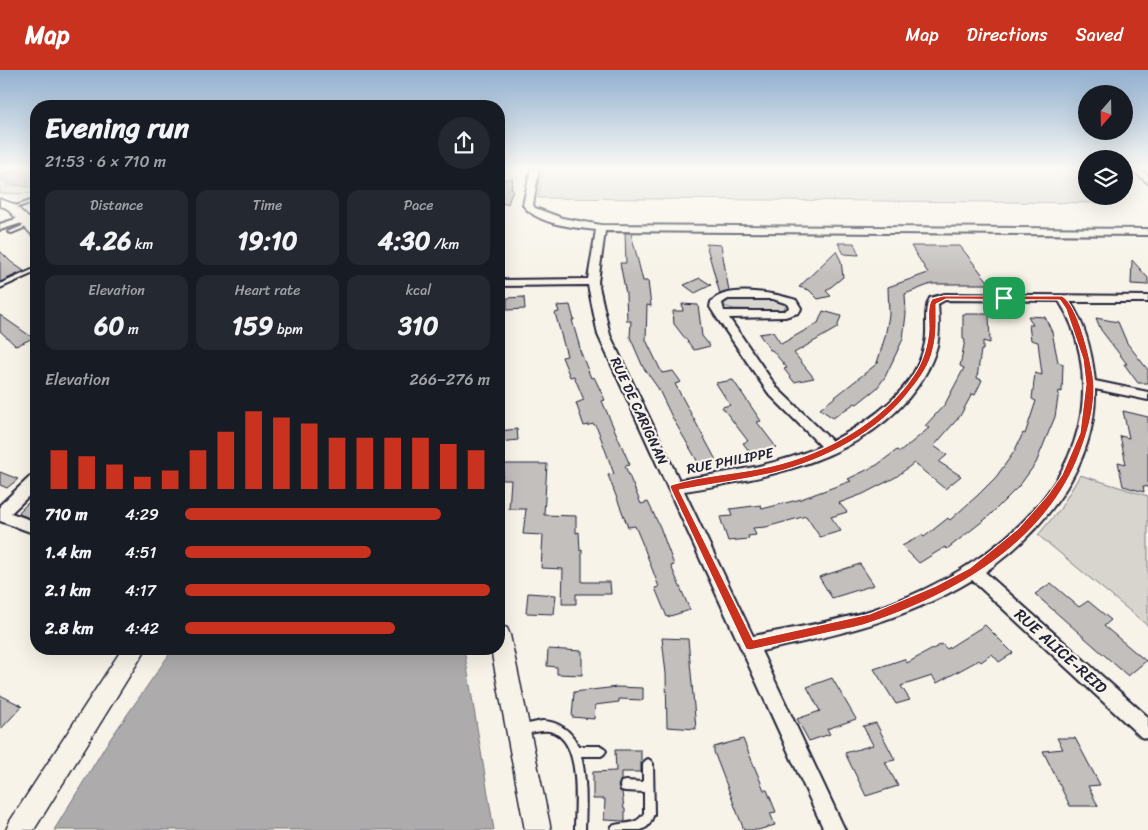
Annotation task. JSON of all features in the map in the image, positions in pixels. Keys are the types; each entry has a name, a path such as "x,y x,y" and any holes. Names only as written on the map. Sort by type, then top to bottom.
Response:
{"street":[{"path":"5,204 12,208 30,225"},
{"path":"528,204 530,209 548,217 601,228 1148,232"},
{"path":"0,228 30,226"},
{"name":"RUE DE CARIGNAN","path":"601,228 593,282 604,335 835,830"},
{"path":"505,283 593,282"},
{"path":"721,315 785,314 794,311 795,308 792,302 781,297 726,296 716,302 716,307 721,315 773,391 831,448"},
{"name":"RUE PHILIPPE","path":"674,487 754,474 791,464 831,448 873,424 897,403 918,376 930,350 932,304 934,300 946,297 1148,299"},
{"path":"750,645 870,618 940,589 973,571 1021,532 1051,498 1066,476 1084,433 1090,384 1083,346 1070,309 1062,298"},
{"path":"1090,384 1148,396"},
{"path":"30,486 0,514 30,526"},
{"name":"RUE ALICE-REID","path":"973,571 1148,730"},
{"path":"19,830 131,655"},
{"path":"503,655 538,830"}],"lane":[{"path":"12,208 23,204"},
{"path":"10,232 30,226"},
{"path":"0,286 30,273"},
{"path":"519,730 553,727 568,738 575,751 580,768 580,830"},
{"path":"575,751 601,751"},
{"path":"616,830 639,827 646,821 649,814 648,764"},
{"path":"625,786 649,787"}],"shaded area":[{"path":"22,204 30,204 30,213"},
{"path":"731,299 774,300 787,305 783,309 778,310 734,309 723,304"},
{"path":"1080,475 1148,496 1148,626 1038,535 1060,509"},
{"path":"169,655 465,655 494,830 54,830 106,745"}],"building":[{"path":"625,233 631,233 643,281 648,281 651,306 647,305 646,340 662,373 673,371 681,382 675,384 716,460 699,464 658,388 643,367 630,337 631,321 627,321 626,294 620,263 626,263"},
{"path":"838,243 854,243 859,255 844,254"},
{"path":"706,244 721,245 729,291 720,294"},
{"path":"911,246 960,246 990,284 931,284 905,294 906,314 903,339 885,377 877,388 857,404 855,403 833,418 820,409 879,362 877,363 889,315 888,287 928,273"},
{"path":"0,251 11,262 24,271 0,282"},
{"path":"836,251 841,261 843,277 826,291 831,296 818,299 809,290 799,287"},
{"path":"1132,260 1148,278 1148,285 1131,284"},
{"path":"700,278 711,285 695,293 684,285"},
{"path":"524,297 525,309 507,310 507,298"},
{"path":"682,304 698,305 702,336 710,346 694,350 674,324 673,311 683,311"},
{"path":"570,305 579,348 591,378 594,377 605,400 602,401 630,465 625,466 641,504 648,502 660,527 674,565 671,566 690,610 667,617 655,588 659,587 643,545 635,526 628,527 608,475 614,474 598,430 594,424 584,426 576,403 584,400 574,376 570,377 562,357 567,356 555,313 559,312 557,306"},
{"path":"823,311 841,316 837,328 794,353 814,378 794,382 784,369 787,368 770,350 759,334 773,332 781,344 818,323"},
{"path":"963,314 989,314 990,343 983,341 977,378 982,380 975,395 972,394 960,416 934,446 947,455 939,462 961,476 945,489 914,463 896,477 863,494 839,503 847,512 831,517 841,531 820,537 806,516 766,527 753,528 756,535 748,536 749,539 728,541 720,517 732,516 730,509 761,505 762,509 801,499 851,481 848,479 877,465 897,450 900,452 929,428 925,426 945,404 964,368 960,366 965,340 963,339"},
{"path":"0,315 30,336 30,339 16,346 0,331"},
{"path":"1028,316 1045,317 1052,332 1058,362 1063,364 1062,392 1059,391 1055,417 1036,463 1020,485 988,517 947,549 945,547 919,563 902,546 922,535 924,537 948,518 950,520 978,495 996,477 1014,452 1023,433 1025,434 1036,401 1032,399 1035,373 1042,375 1038,342 1031,340 1029,325 1033,325"},
{"path":"1096,318 1118,322 1127,343 1148,370 1148,383 1138,383 1124,364 1127,364 1101,330"},
{"path":"733,380 761,421 757,422 776,447 752,455 743,443 748,441 722,407 730,405 716,383"},
{"path":"1123,411 1148,417 1148,487 1143,486 1144,492 1123,486 1118,462 1126,464 1120,436 1129,438"},
{"path":"517,429 518,440 505,441 505,430"},
{"path":"505,464 547,464 544,515 576,516 576,533 579,532 580,551 582,550 582,582 610,582 611,594 576,594 576,604 562,604 563,569 541,568 543,535 523,534 526,509 509,509 511,480 505,480"},
{"path":"0,472 18,479 7,488 0,485"},
{"path":"30,501 30,518 18,514"},
{"path":"860,564 874,585 832,598 819,577"},
{"path":"1051,583 1079,607 1088,601 1111,620 1104,626 1146,661 1128,676 1035,594"},
{"path":"528,593 556,595 554,614 526,613"},
{"path":"985,625 1013,653 999,662 992,654 981,662 979,660 937,683 932,676 901,686 910,700 896,704 874,669 904,659 907,663 942,644 947,649"},
{"path":"662,638 688,639 696,729 667,727 666,674"},
{"path":"548,649 582,651 582,675 557,674 557,667 547,666"},
{"path":"832,678 856,719 827,729 830,734 809,741 797,719 820,711 807,687"},
{"path":"617,687 643,688 643,700 619,699 619,702 595,705 594,719 572,717 574,692"},
{"path":"0,695 22,706 0,730"},
{"path":"876,723 895,760 885,762 898,786 866,796 845,753 873,745 863,726"},
{"path":"1057,738 1075,738 1100,785 1088,786 1098,806 1070,806 1043,751 1063,749"},
{"path":"743,739 764,790 767,790 776,812 770,813 775,825 758,830 744,830 714,752 714,747"},
{"path":"615,750 641,750 641,772 621,772 621,780 618,786 622,792 625,821 604,820 605,799 593,799 593,772 616,771"}],"route":[{"path":"946,297 1004,298 1062,298 1070,309 1083,346 1090,384 1084,433 1066,476 1051,498 1010,543 973,571 940,589 870,618 750,645 674,487 754,474 773,469 804,459 849,439 873,424 897,403 918,376 930,350 932,304 934,300 946,297"}]}
